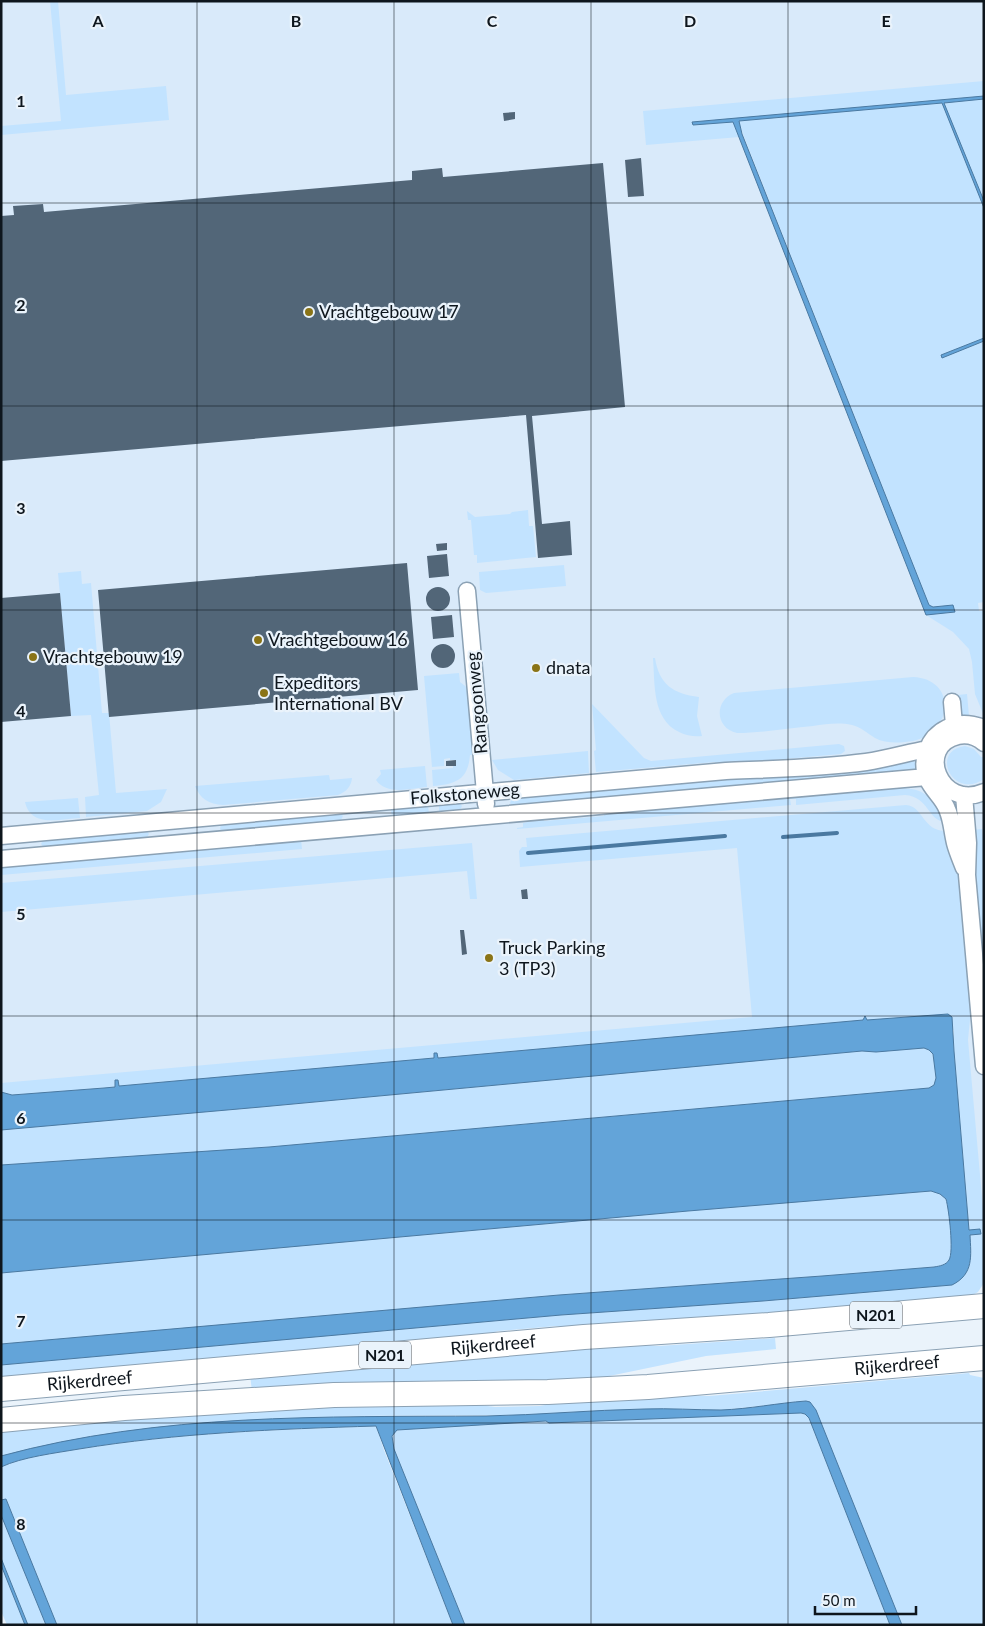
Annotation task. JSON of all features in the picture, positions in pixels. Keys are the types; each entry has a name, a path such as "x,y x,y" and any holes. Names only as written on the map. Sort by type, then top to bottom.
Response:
{"highway":[{"name":"Rijkerdreef","path":"1,1389 575,1338 769,1325 984,1306"},
{"name":"Rijkerdreef","path":"1,1420 124,1408 334,1395 548,1392 639,1388 984,1358"}],"street":[{"name":"Rangoonweg","path":"467,591 487,816"},
{"path":"952,702 954,725"},
{"path":"983,798 964,795 948,788 932,777 924,761 927,749 938,733 954,725 966,723 984,728"},
{"path":"967,875 956,844 948,809 930,785 938,753 950,739 964,735 976,738 984,743"},
{"name":"Folkstoneweg","path":"1,836 726,771 849,764 927,749"},
{"name":"Folkstoneweg","path":"1,859 932,777"},
{"path":"964,795 968,843 967,875 984,1066"}],"shaded area":[{"path":"1,1 984,1 984,1262 559,1295 1,1344"},
{"path":"50,1 58,1 66,95 166,86 169,120 1,135 1,126 61,121"},
{"path":"984,81 984,96 693,122 693,125 733,121 739,137 646,145 643,111"},
{"path":"984,99 984,201 944,103"},
{"path":"942,103 984,208 984,338 941,355 942,357 984,341 984,602 978,603 979,611 984,611 984,716 975,694 969,649 953,632 926,615 955,612 953,605 933,607 929,605 739,124 739,121"},
{"path":"528,510 529,526 533,526 536,557 477,563 477,555 474,555 471,520 468,520 467,511 475,517 510,514 512,512"},
{"path":"564,565 566,586 486,593 480,590 479,572"},
{"path":"81,571 82,584 91,583 102,713 109,713 116,793 167,789 161,802 147,811 86,817 85,797 99,795 91,715 71,716 58,573"},
{"path":"653,658 655,658 660,675 669,686 690,696 699,697 697,716 702,736 691,736 679,732 664,719 659,710 655,689"},
{"path":"459,673 460,682 469,689 474,755 470,755 467,770 459,779 448,784 433,786 432,770 453,768 456,765 456,760 444,759 444,766 432,767 424,676"},
{"path":"913,677 927,680 937,687 943,696 945,706 943,717 936,727 927,736 913,741 899,743 884,741 875,738 858,727 842,724 737,733 724,726 721,720 720,708 727,697 734,693"},
{"path":"967,694 969,716 960,717 958,695"},
{"path":"592,704 644,758 651,761 839,744 844,746 845,751 841,754 715,765 715,762 596,772"},
{"path":"965,746 974,749 981,757 984,757 984,779 973,784 963,783 955,779 949,772 947,764 948,756 954,750"},
{"path":"588,751 589,773 514,780 498,770 492,760"},
{"path":"918,761 918,771 512,806 510,803 512,798 516,796"},
{"path":"425,766 427,787 393,790 386,788 376,780 381,774 380,770"},
{"path":"329,775 330,780 352,778 351,784 346,791 338,795 223,805 206,800 195,786"},
{"path":"901,788 918,790 924,793 934,802 946,822 935,818 919,800 905,795 796,805 796,799 790,799 791,805 517,829 523,827 523,823 543,817 544,821 604,816 604,812"},
{"path":"78,798 80,818 55,820 40,819 33,816 25,802"},
{"path":"459,802 462,806 460,810 439,813 439,803"},
{"path":"428,804 429,814 396,817 391,813 392,809"},
{"path":"912,806 917,810 933,828 949,831 960,884 971,1009 968,1040 984,1220 984,1283 978,1292 969,1297 598,1329 556,1326 498,1331 489,1334 1,1382 1,1365 561,1315 952,1285 968,1269 971,1257 970,1235 980,1234 969,1230 954,1051 954,1030 866,1020 865,1016 863,1017 864,1020 438,1058 437,1053 435,1053 435,1058 119,1086 118,1080 115,1081 115,1087 12,1095 1,1092 1,1083 752,1017 737,848 520,867 519,851 522,847 527,847 526,838"},
{"path":"340,813 343,816 340,822 223,832 220,829 221,824"},
{"path":"982,829 984,846 984,995 972,830"},
{"path":"147,831 149,834 146,839 44,848 41,844 43,840"},
{"path":"301,839 302,849 1,875 1,865"},
{"path":"472,843 477,899 470,899 467,871 1,912 1,883"},
{"path":"919,1047 927,1049 933,1054 936,1078 934,1085 929,1088 269,1147 1,1165 1,1130"},
{"path":"930,1191 938,1192 946,1199 950,1221 949,1260 941,1266 559,1295 1,1344 1,1273"},
{"path":"775,1338 776,1349 706,1356 590,1380 252,1392 250,1374 597,1343 659,1346"},
{"path":"969,1373 970,1375 984,1378 984,1625 902,1625 806,1401 722,1410 644,1409 521,1415 350,1416 36,1447 1,1456 1,1428 147,1415 448,1401 495,1407 540,1406 578,1399 661,1395 709,1396"},
{"path":"801,1413 809,1418 890,1625 465,1625 392,1441 397,1430 405,1428 546,1421 549,1423"},
{"path":"376,1426 453,1625 57,1625 7,1501 6,1499 1,1500 1,1467 39,1456 153,1439 264,1431"},
{"path":"1,1515 46,1625 28,1625 1,1558"},
{"path":"1,1565 25,1625 7,1625 1,1611"}],"water":[{"path":"984,96 984,99 944,103 984,201 984,208 942,103 739,121 742,134 929,605 933,607 953,605 955,612 926,615 733,122 693,125 692,122"},
{"path":"984,338 984,341 942,358 941,355"},
{"path":"948,1014 952,1017 969,1230 980,1229 981,1234 970,1235 971,1257 968,1270 959,1281 952,1285 561,1315 1,1365 1,1344 559,1295 934,1267 948,1262 951,1240 946,1199 940,1194 931,1191 1,1273 1,1165 269,1147 929,1088 934,1085 936,1078 933,1054 924,1048 876,1052 862,1051 1,1130 1,1092 12,1095 104,1088 115,1087 115,1080 118,1080 119,1086 434,1058 434,1053 437,1053 438,1058 863,1020 865,1016 867,1020"},
{"path":"810,1402 816,1410 902,1625 890,1625 809,1418 801,1413 549,1423 546,1421 397,1430 392,1436 394,1449 465,1625 453,1625 376,1426 264,1430 153,1439 50,1454 29,1458 1,1467 1,1456 61,1442 181,1425 303,1418 526,1415 654,1409 721,1410"},
{"path":"6,1499 57,1625 46,1625 1,1515 1,1500"},
{"path":"1,1558 28,1625 25,1625 1,1565"}],"building":[{"path":"515,112 515,119 504,121 503,113"},
{"path":"641,158 644,196 628,197 625,160"},
{"name":"Vrachtgebouw 17","path":"603,163 625,407 532,416 542,524 570,521 572,555 538,558 526,415 1,461 1,216 14,215 13,206 43,204 44,212 412,180 412,171 442,168 443,177"},
{"path":"447,543 447,550 437,551 436,544"},
{"path":"447,554 449,576 429,578 427,556"},
{"name":"Vrachtgebouw 16","path":"407,563 418,690 109,717 98,590"},
{"path":"438,587 447,590 450,599 447,608 438,611 429,608 426,599 429,590"},
{"name":"Vrachtgebouw 19","path":"60,593 71,716 1,722 1,598"},
{"path":"452,615 454,637 433,639 431,617"},
{"path":"443,644 452,647 455,656 452,665 443,668 434,665 431,656 434,647"},
{"path":"456,760 456,766 446,766 446,761"},
{"path":"527,889 528,899 522,899 521,890"},
{"path":"460,930 464,930 467,954 462,955"}],"waterway":[{"path":"783,837 837,833"},
{"path":"528,853 725,836"}],"place":[{"name":"Vrachtgebouw 17","path":"309,312"},
{"name":"Vrachtgebouw 16","path":"258,640"},
{"name":"Vrachtgebouw 19","path":"33,657"},
{"name":"dnata","path":"536,668"},
{"name":"Expeditors International BV","path":"264,693"},
{"name":"Truck Parking 3 (TP3)","path":"489,958"}]}
